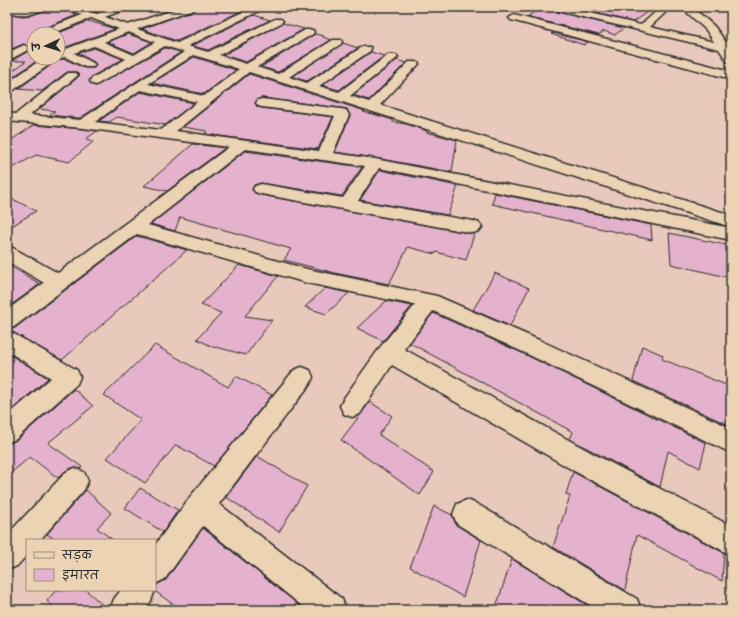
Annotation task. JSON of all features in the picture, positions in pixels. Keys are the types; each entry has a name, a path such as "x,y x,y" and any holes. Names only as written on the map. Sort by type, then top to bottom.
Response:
{"main road":[{"path":"686,7 727,44"},
{"path":"697,7 720,28 731,58"}],"street":[{"path":"7,8 16,12 22,12 41,7"},
{"path":"65,26 123,7"},
{"path":"66,53 127,29 191,7"},
{"path":"554,7 647,29 727,44"},
{"path":"74,8 177,47 372,106 731,221"},
{"path":"177,47 254,10"},
{"path":"596,17 604,10"},
{"path":"631,48 663,10"},
{"path":"514,18 731,75"},
{"path":"209,56 278,21"},
{"path":"164,134 247,68 309,32"},
{"path":"95,42 135,59"},
{"path":"96,81 164,42"},
{"path":"279,78 337,42"},
{"path":"7,58 24,48"},
{"path":"309,87 366,49"},
{"path":"83,124 192,51"},
{"path":"66,55 89,64"},
{"path":"341,97 392,58"},
{"path":"372,106 413,64"},
{"path":"7,88 38,66"},
{"path":"13,117 72,75"},
{"path":"138,86 206,100"},
{"path":"262,103 341,114 342,115 324,156"},
{"path":"13,117 164,134 375,163 731,234"},
{"path":"7,321 58,282 134,228 242,144"},
{"path":"346,205 375,163"},
{"path":"262,189 473,227"},
{"path":"134,228 307,276 430,301 530,346 731,441"},
{"path":"7,253 58,282"},
{"path":"352,406 389,352 430,301"},
{"path":"7,340 69,377 7,431"},
{"path":"389,352 584,463 731,541"},
{"path":"156,568 200,507 302,377"},
{"path":"7,556 75,481"},
{"path":"200,507 331,610"},
{"path":"467,514 626,610"},
{"path":"125,610 139,591"}],"building":[{"path":"47,7 62,7 65,10 77,15 50,26 26,26 26,46 23,44 7,51 7,13 22,16 33,15 43,11"},
{"path":"198,7 250,7 177,41 142,29 194,10"},
{"path":"542,7 547,7 553,11 624,28 615,35 604,31 599,35 527,17"},
{"path":"572,7 654,7 633,22"},
{"path":"254,15 270,20 208,50 192,46"},
{"path":"89,21 115,29 66,47 66,30"},
{"path":"283,23 304,29 246,62 223,55"},
{"path":"554,33 588,42 584,45 551,34"},
{"path":"128,34 152,42 134,53 108,42"},
{"path":"315,34 324,36 323,37 331,40 278,72 261,67"},
{"path":"343,43 358,48 307,81 292,77"},
{"path":"94,48 123,59 91,77 89,82 96,86 165,48 181,52 80,118 49,115 55,111 39,109 77,78 80,75 77,72 67,72 42,91 18,89 50,66 66,66 66,59 84,68 94,68 96,65 94,62 78,53"},
{"path":"371,52 384,56 339,90 322,85"},
{"path":"26,53 26,61 11,61"},
{"path":"194,57 236,70 204,94 152,83"},
{"path":"397,60 406,63 369,100 353,95"},
{"path":"26,61 26,66 29,66 7,81 7,75"},
{"path":"249,74 365,111 363,112 393,120 393,122 406,124 427,131 426,132 457,140 452,172 335,152 350,116 347,109 262,98 255,102 257,107 262,108 333,117 318,149 205,134 207,131 183,127"},
{"path":"140,92 194,103 166,125 117,117 109,122 99,121"},
{"path":"34,125 97,131 86,139 94,141 69,162 36,155 7,171 7,143"},
{"path":"193,144 225,148 167,191 144,186"},
{"path":"245,151 362,167 342,196 261,183 254,185 252,190 261,195 474,234 466,260 436,252 435,254 408,247 389,284 339,274 284,260 291,249 180,217 175,231 151,224"},
{"path":"380,170 458,186 448,215 360,200"},
{"path":"495,193 651,225 652,240 492,204"},
{"path":"7,196 36,211 7,229"},
{"path":"669,233 731,246 731,278 671,264"},
{"path":"137,236 187,250 62,360 9,330 15,328"},
{"path":"7,264 40,284 7,308"},
{"path":"239,265 278,276 245,316 272,320 246,355 215,348 197,339 221,313 201,305"},
{"path":"495,273 529,288 510,326 473,310"},
{"path":"325,288 349,293 326,314 305,307"},
{"path":"386,301 412,306 383,341 357,328"},
{"path":"433,313 522,353 706,443 700,468 668,451 660,487 570,439 573,432 410,343"},
{"path":"155,345 228,387 236,376 272,395 214,466 176,445 145,483 107,458 141,420 104,395"},
{"path":"642,346 663,355 662,359 731,387 731,426 633,381"},
{"path":"7,353 48,378 7,414"},
{"path":"74,389 93,406 48,443 82,467 80,469 74,467 65,471 58,478 30,457 7,476 7,444 17,440"},
{"path":"370,402 392,416 379,435 434,472 420,495 341,440"},
{"path":"257,456 307,486 279,532 226,497"},
{"path":"573,472 724,553 722,581 637,535 625,590 553,547 570,496 566,494"},
{"path":"140,488 178,510 163,532 125,508"},
{"path":"86,490 111,513 97,528 112,539 54,539 47,534"},
{"path":"434,506 452,515 456,525 481,540 463,597 410,567"},
{"path":"203,528 305,610 181,610 156,592 158,584 166,580"},
{"path":"512,559 595,610 495,610"},
{"path":"55,591 87,591 108,610 56,610 47,601"}]}
